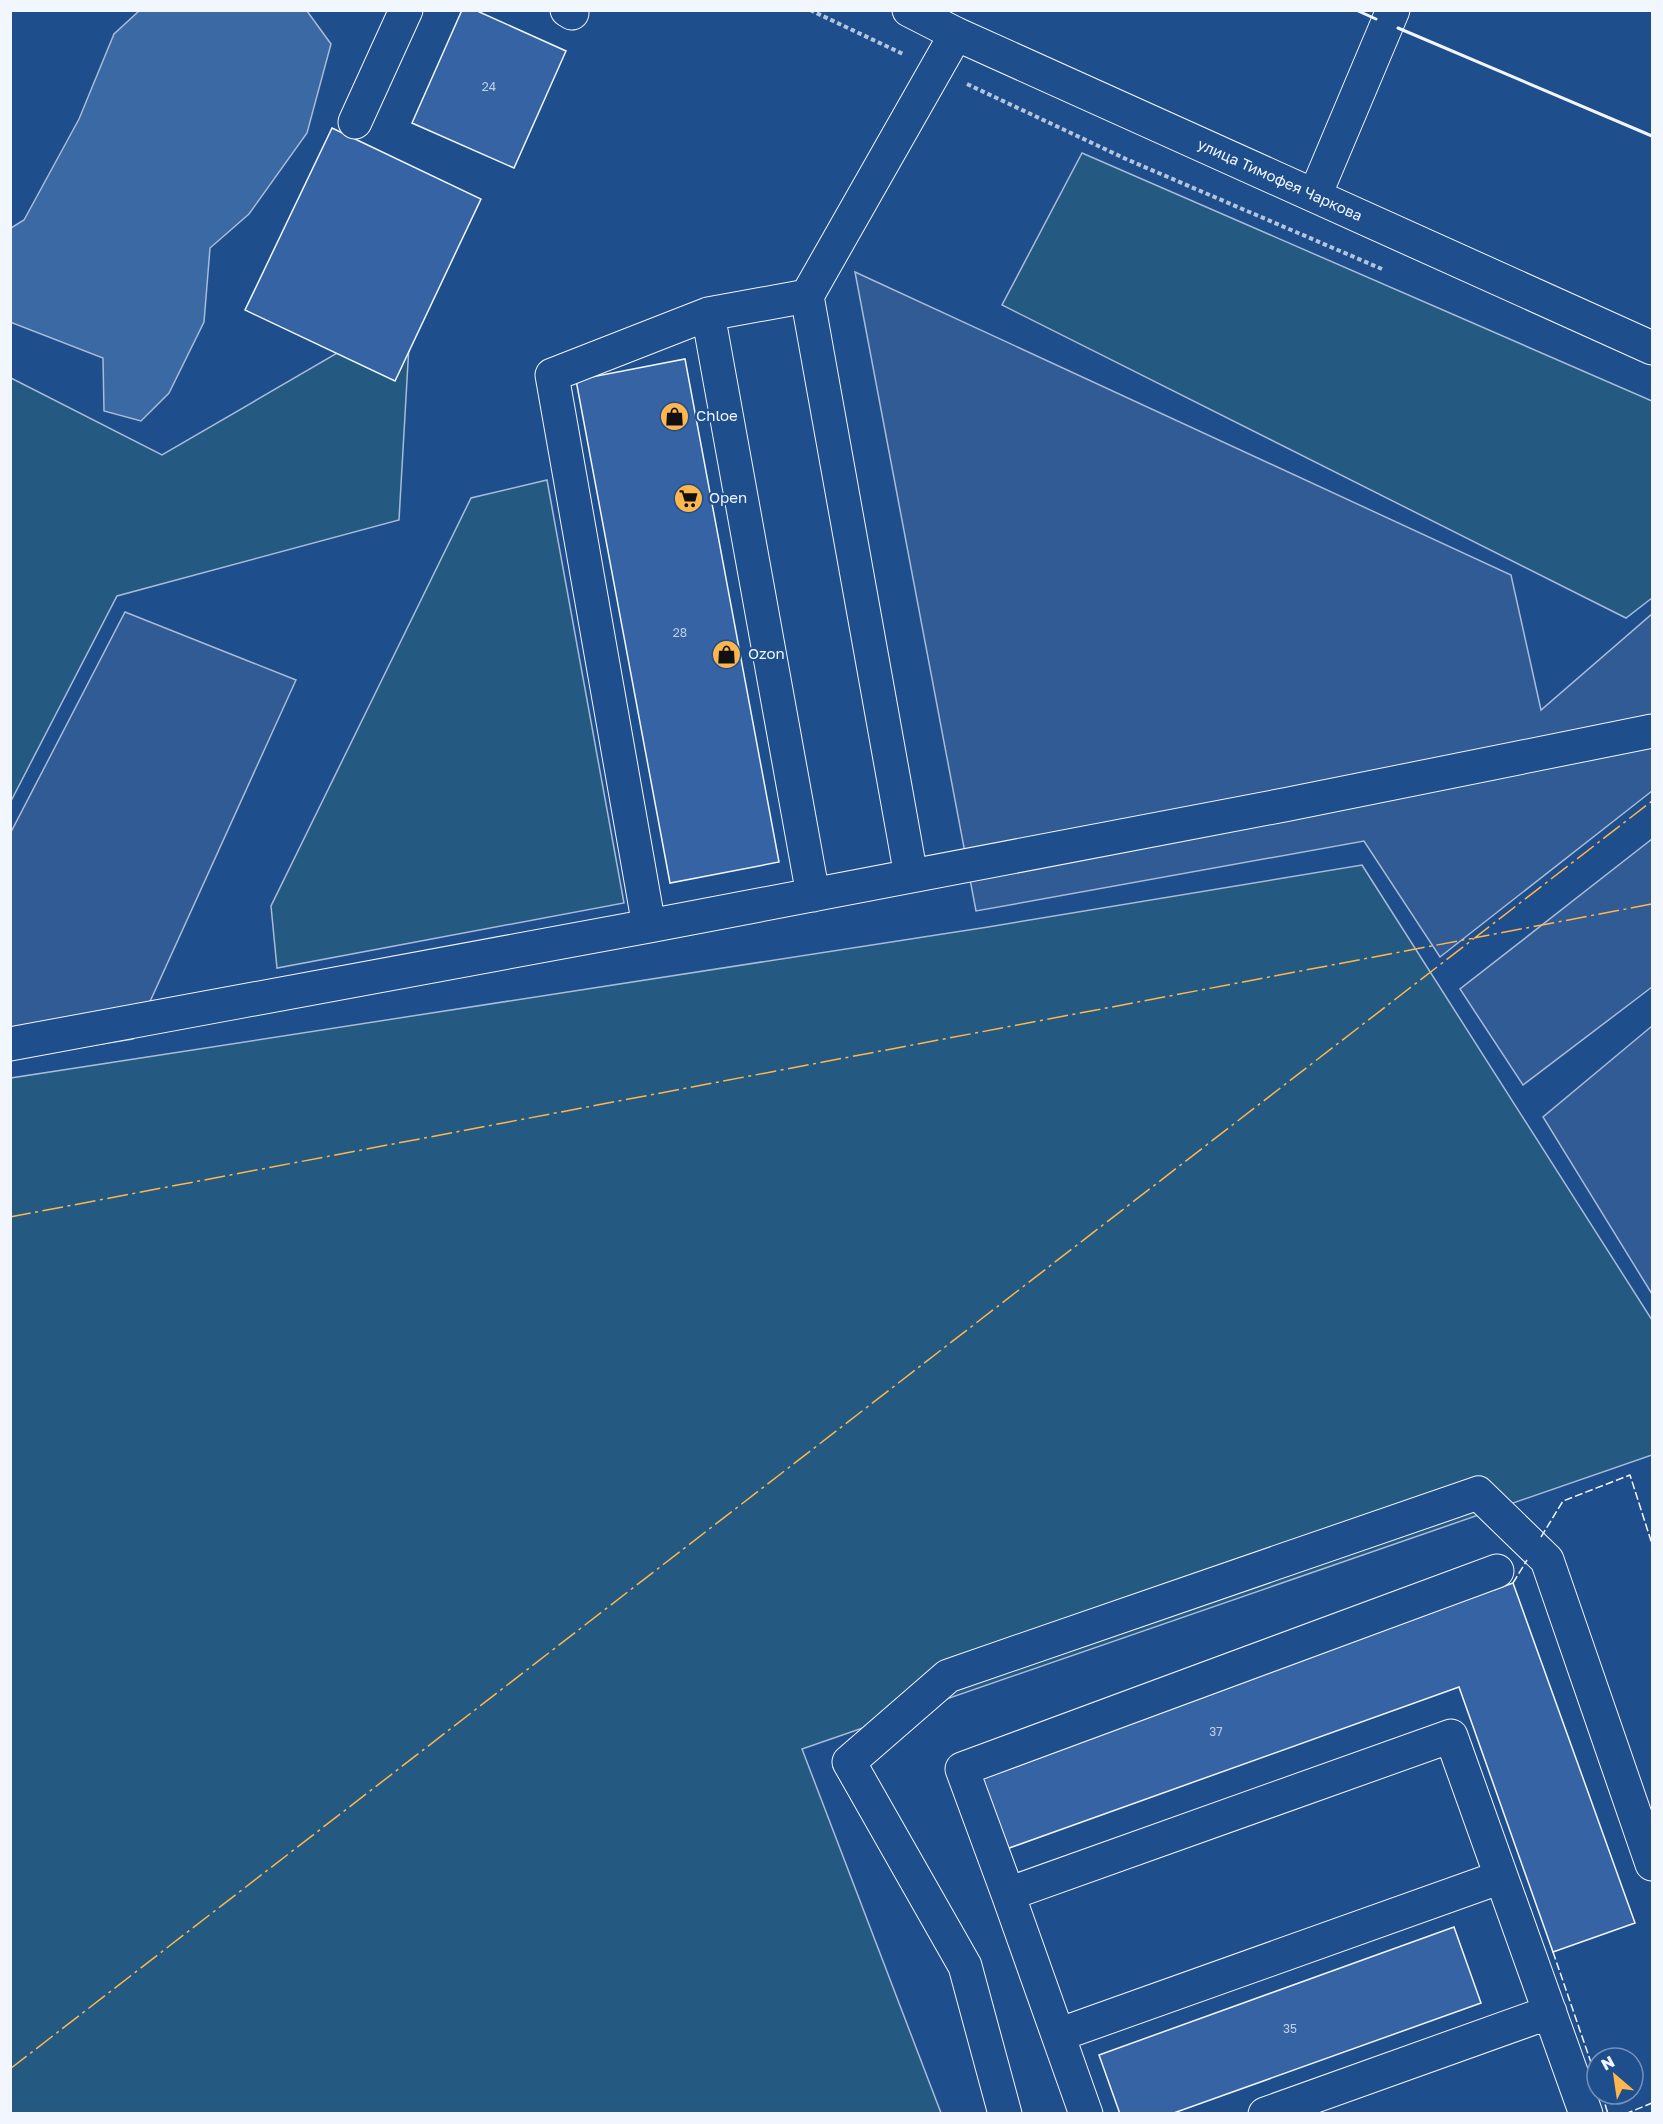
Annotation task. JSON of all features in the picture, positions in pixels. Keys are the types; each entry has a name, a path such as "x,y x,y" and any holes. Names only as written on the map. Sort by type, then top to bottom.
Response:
{"main road":[{"path":"355,122 406,10"},
{"name":"улица Тимофея Чаркова","path":"909,10 957,34 1653,348"},
{"path":"1315,195 1393,10"},
{"path":"911,876 807,296 957,34"},
{"path":"649,926 552,375 708,314 807,296"},
{"path":"708,314 813,895"},
{"path":"10,1044 813,895 1498,764 1653,732"},
{"path":"1005,2114 965,1966 849,1762 948,1676 1478,1493 1547,1560 1653,1864"},
{"path":"1086,2114 962,1768 1497,1571"},
{"path":"1008,1894 1451,1736 1586,2114"},
{"path":"1058,2035 1501,1877"},
{"path":"1265,2114 1550,2012"}],"path":[{"path":"810,10 1126,159 1386,271"}],"shaded area":[{"path":"139,11 307,11 331,44 307,133 249,214 210,248 204,322 169,393 141,421 104,411 103,358 10,322 11,228 24,220 79,119 114,34"},
{"path":"1082,153 1652,401 1652,598 1626,618 1002,305"},
{"path":"855,272 1511,575 1541,710 1652,614 1652,791 1440,957 1364,841 976,911"},
{"path":"411,310 399,520 117,596 11,801 11,378 162,455"},
{"path":"547,480 624,903 277,968 271,906 471,498"},
{"path":"125,612 296,680 133,1039 11,1058 11,832"},
{"path":"1652,839 1652,987 1523,1085 1460,989"},
{"path":"1362,865 1652,1320 1652,1455 802,1749 941,2113 11,2114 11,1078 988,927"},
{"path":"1652,1026 1652,1294 1543,1117"}],"building":[{"path":"462,10 475,10 566,51 514,168 412,123"},
{"path":"332,128 481,199 395,381 245,310"},
{"path":"685,359 779,862 670,883 576,380"},
{"path":"1513,1583 1635,1923 1553,1952 1459,1687 1001,1851 974,1776"},
{"path":"1454,1927 1481,2003 1171,2114 1120,2114 1099,2055"}],"fence":[{"path":"1541,1537 1563,1501 1630,1475 1652,1544"},
{"path":"1513,1583 1527,1560"},
{"path":"1553,1952 1585,2046"},
{"path":"1625,2114 1652,2103"},
{"path":"1606,2106 1608,2114"}],"wall":[{"path":"1356,10 1376,19"},
{"path":"1398,28 1652,136"}],"power":[{"path":"10,2069 1652,801"},
{"path":"10,1217 1652,904"}],"place":[{"name":"Chloe","path":"675,416"},
{"name":"Open","path":"688,498"},
{"name":"Ozon","path":"727,654"}]}
